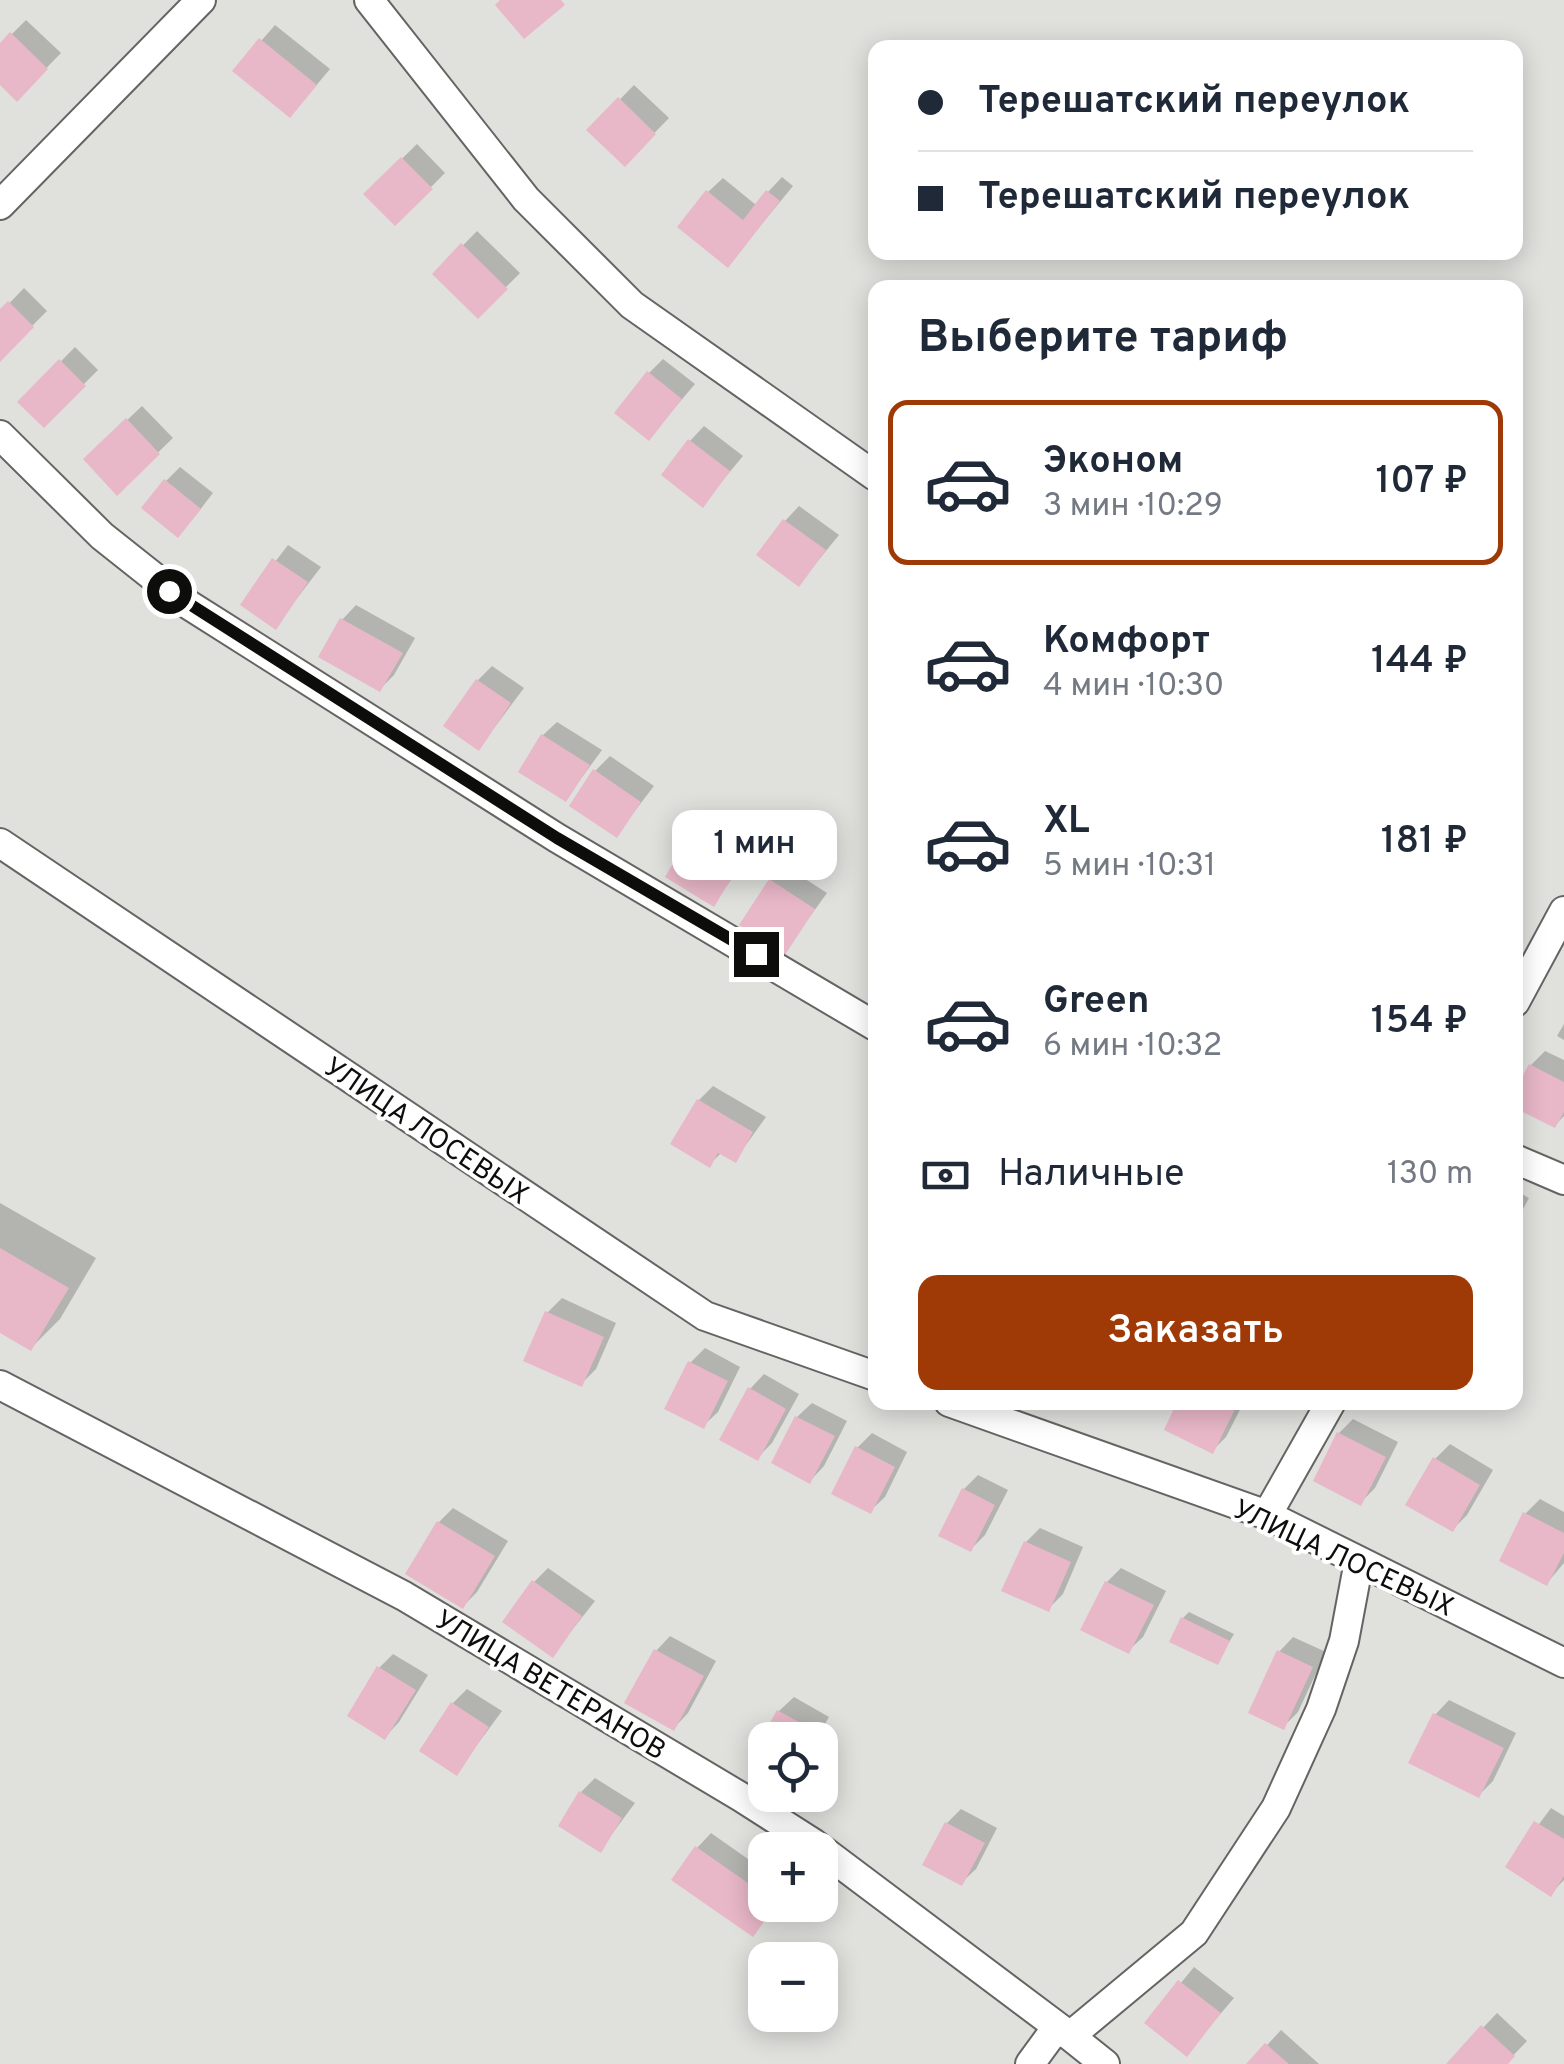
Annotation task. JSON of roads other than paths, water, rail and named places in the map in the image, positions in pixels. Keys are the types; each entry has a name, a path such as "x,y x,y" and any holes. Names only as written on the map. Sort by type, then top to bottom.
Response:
{"street":[{"path":"0,205 202,0"},
{"path":"369,0 526,199 632,305 868,471"},
{"path":"0,435 102,536 189,606 557,838 868,1022"},
{"name":"УЛИЦА ЛОСЕВЫХ","path":"0,843 705,1316 868,1374"},
{"path":"1523,978 1564,910"},
{"path":"1523,1162 1564,1180"},
{"name":"УЛИЦА ВЕТЕРАНОВ","path":"0,1384 404,1596 724,1787 813,1842 1106,2064"},
{"name":"УЛИЦА ЛОСЕВЫХ","path":"971,1410 1267,1516 1564,1663"},
{"path":"1267,1516 1327,1410"},
{"path":"1030,2064 1064,2032 1194,1933 1276,1808 1321,1709 1344,1641 1359,1561"}]}
